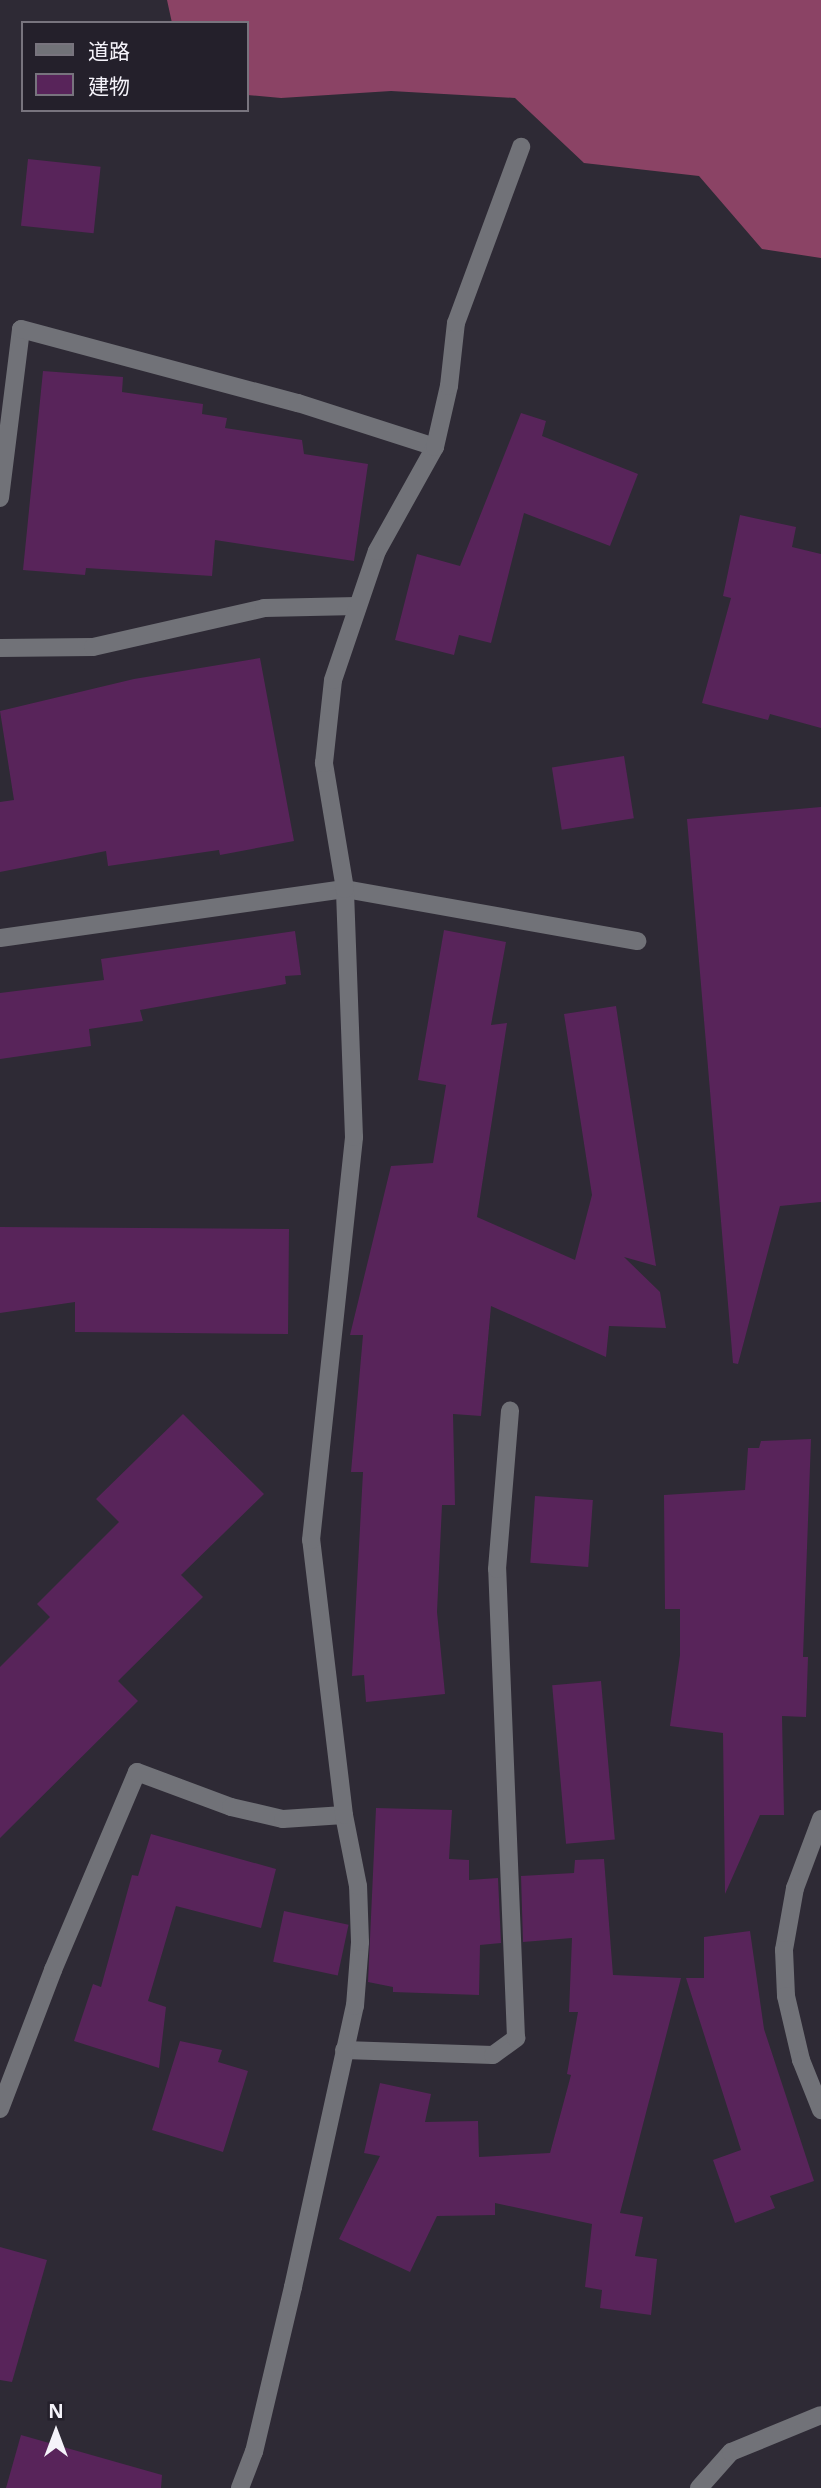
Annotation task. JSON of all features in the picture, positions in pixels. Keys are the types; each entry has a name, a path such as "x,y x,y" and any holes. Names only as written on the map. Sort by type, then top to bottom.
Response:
{"street":[{"path":"240,2488 254,2452 355,2006 360,1942 358,1886 344,1815 311,1540 354,1137 345,889 324,763 333,680 377,551 435,447 449,386 456,323 521,147"},
{"path":"0,498 21,329 298,402 435,447"},
{"path":"0,648 93,647 264,608 357,606"},
{"path":"0,938 345,889 637,941"},
{"path":"344,2050 493,2054 516,2038 497,1569 510,1411"},
{"path":"0,2109 53,1970 137,1772 231,1807 283,1819 344,1815"},
{"path":"821,1819 794,1888 783,1950 786,1996 801,2060 821,2110"},
{"path":"699,2488 731,2452 821,2415"}],"shaded area":[{"path":"167,0 821,0 821,258 762,249 699,176 584,163 515,98 391,91 281,98 248,95 248,21 172,21"}],"building":[{"path":"28,159 101,167 94,233 21,226"},
{"path":"43,371 123,377 122,392 203,404 202,414 227,418 225,428 302,440 304,454 368,464 354,561 215,540 212,576 86,568 85,575 23,570"},
{"path":"521,413 546,421 542,436 638,474 610,546 524,513 491,643 459,635 454,655 395,640 417,554 460,566"},
{"path":"740,515 796,527 792,547 821,554 821,728 770,714 768,720 702,703 731,598 723,596"},
{"path":"260,658 294,841 220,855 219,850 108,866 106,851 0,872 0,802 14,800 0,711 134,679"},
{"path":"624,756 634,818 562,830 552,767"},
{"path":"821,807 821,1202 780,1206 738,1364 733,1363 687,819"},
{"path":"444,930 506,942 491,1025 507,1023 477,1217 575,1260 592,1195 564,1014 616,1006 656,1266 624,1257 660,1292 666,1328 609,1326 606,1357 491,1306 481,1416 453,1414 455,1505 442,1505 437,1612 445,1694 366,1702 364,1675 352,1676 363,1472 351,1472 363,1335 350,1335 391,1166 433,1163 446,1085 418,1080"},
{"path":"295,931 301,975 285,976 286,984 140,1010 143,1021 89,1029 91,1046 0,1059 0,993 104,980 101,959"},
{"path":"0,1227 289,1229 288,1334 75,1332 75,1302 0,1313"},
{"path":"183,1414 264,1494 181,1575 203,1597 118,1681 138,1701 0,1838 0,1667 50,1617 37,1604 119,1522 96,1499"},
{"path":"811,1439 803,1657 808,1657 806,1717 782,1716 784,1815 760,1815 725,1894 723,1733 670,1726 680,1655 680,1609 665,1609 664,1495 745,1490 748,1448 759,1448 761,1441"},
{"path":"535,1496 593,1500 588,1567 530,1563"},
{"path":"601,1681 615,1839 566,1844 552,1685"},
{"path":"376,1808 452,1810 449,1859 469,1860 469,1880 498,1878 501,1943 480,1945 479,1995 393,1992 393,1987 368,1982"},
{"path":"151,1834 276,1869 261,1928 176,1906 148,2001 166,2007 159,2068 74,2041 93,1984 101,1987 132,1875 138,1876"},
{"path":"604,1859 613,1975 681,1978 620,2213 643,2217 635,2256 657,2259 651,2315 600,2308 602,2290 585,2287 592,2224 495,2203 495,2215 437,2216 410,2272 339,2239 380,2156 364,2153 380,2083 431,2094 425,2122 478,2121 479,2157 550,2153 571,2075 567,2074 578,2012 569,2012 572,1938 523,1942 521,1876 574,1873 575,1860"},
{"path":"284,1911 349,1925 338,1976 273,1962"},
{"path":"750,1931 764,2029 814,2181 770,2196 775,2208 735,2223 713,2160 741,2150 686,1978 704,1978 704,1937"},
{"path":"180,2041 222,2050 218,2062 248,2071 223,2152 152,2130"},
{"path":"0,2247 47,2260 12,2382 0,2380"},
{"path":"21,2435 162,2475 161,2488 6,2488"}]}
